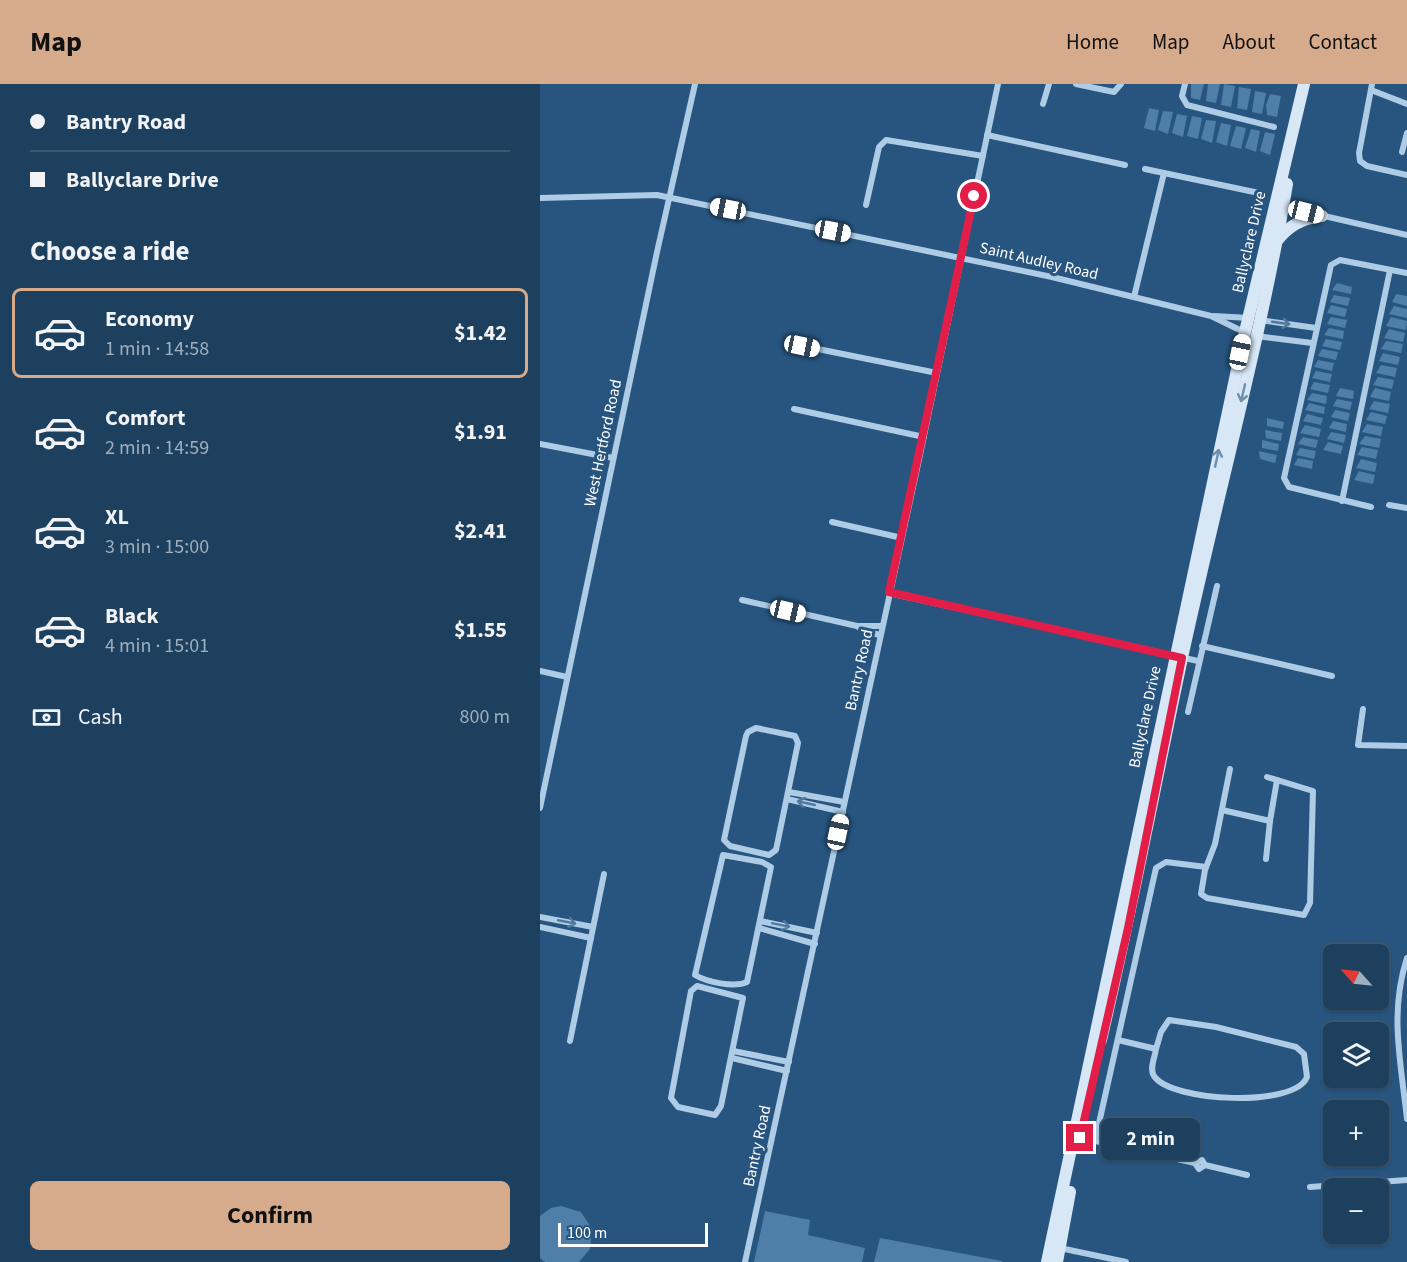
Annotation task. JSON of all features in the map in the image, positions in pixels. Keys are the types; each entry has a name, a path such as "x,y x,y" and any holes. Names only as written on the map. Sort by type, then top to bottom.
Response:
{"street":[{"name":"West Hertford Road","path":"540,808 613,458 695,84"},
{"name":"Bantry Road","path":"745,1262 998,84"},
{"path":"1044,104 1049,84"},
{"path":"1076,84 1114,93 1121,84"},
{"path":"1185,84 1182,96 1187,105 1274,127"},
{"name":"Ballyclare Drive","path":"1254,319 1304,84"},
{"path":"1407,104 1372,87 1359,153 1360,161 1367,166 1407,175"},
{"path":"1402,152 1407,133"},
{"path":"987,135 1125,165"},
{"path":"866,205 879,147 886,140 983,156"},
{"path":"1145,169 1259,193"},
{"path":"1134,297 1164,173"},
{"name":"Saint Audley Road","path":"540,198 635,195 670,198 961,256 1211,316 1254,319 1316,328"},
{"path":"1279,206 1407,235"},
{"name":"Ballyclare Drive","path":"1047,1262 1055,1247 1076,1137 1130,917 1178,657 1250,334 1275,245 1279,206"},
{"path":"1275,245 1285,230 1294,224 1308,217 1322,216"},
{"path":"1371,507 1289,487 1284,478 1312,343 1327,280 1334,262 1340,260 1407,273"},
{"path":"1342,501 1390,270"},
{"name":"Saint Audley Road","path":"1211,316 1250,334 1312,343"},
{"path":"802,346 937,373"},
{"path":"794,409 924,437"},
{"path":"540,444 613,458"},
{"path":"1389,505 1407,508"},
{"path":"832,522 902,538"},
{"path":"1188,712 1217,586"},
{"path":"889,592 1198,661"},
{"path":"742,600 857,626 882,626"},
{"path":"857,626 864,631 880,635"},
{"path":"1202,646 1332,676"},
{"path":"540,671 567,677"},
{"path":"1363,709 1358,745 1407,746"},
{"path":"752,729 791,735 798,739 788,795 776,850 772,854 724,842 746,736 752,729"},
{"path":"1230,769 1214,852 1206,867 1200,892 1205,898 1299,915 1307,913 1310,903 1313,790 1267,777"},
{"path":"1266,859 1277,780"},
{"path":"788,795 844,802"},
{"path":"788,795 843,812"},
{"path":"1222,810 1270,821"},
{"path":"723,855 770,865 771,875 760,921 747,982 740,985 695,975 723,855"},
{"path":"1095,1141 1156,868 1166,862 1206,867"},
{"path":"570,1041 604,874"},
{"path":"540,916 593,927"},
{"path":"760,921 817,933"},
{"path":"540,927 591,938"},
{"path":"759,928 815,944"},
{"path":"1407,958 1397,996 1396,1021 1407,1119"},
{"path":"693,988 742,998 732,1054 717,1113 712,1115 674,1105 671,1098 693,988"},
{"path":"1174,1019 1296,1047 1304,1054 1306,1077 1299,1088 1268,1096 1223,1097 1199,1094 1168,1086 1155,1077 1152,1072 1156,1049 1163,1027 1174,1019"},
{"path":"1118,1040 1156,1049"},
{"path":"732,1054 789,1062"},
{"path":"732,1054 787,1071"},
{"path":"1076,1137 1195,1163 1199,1169 1205,1165 1247,1175"},
{"path":"1310,1187 1407,1180"},
{"path":"1055,1247 1126,1262"},
{"name":"Ballyclare Drive","path":"1055,1247 1057,1262"}],"building":[{"path":"1191,84 1204,84 1200,100 1191,98"},
{"path":"1208,84 1220,84 1216,103 1206,101"},
{"path":"1224,84 1235,86 1231,107 1221,105"},
{"path":"1239,87 1251,89 1247,110 1237,108"},
{"path":"1255,91 1266,93 1262,114 1252,112"},
{"path":"1270,94 1281,96 1277,117 1267,115 1266,105"},
{"path":"1149,108 1159,110 1155,131 1144,128"},
{"path":"1163,111 1173,112 1168,134 1158,130"},
{"path":"1177,114 1187,116 1183,137 1172,133"},
{"path":"1192,116 1202,118 1198,139 1187,136"},
{"path":"1206,120 1216,121 1212,143 1201,139"},
{"path":"1221,123 1231,125 1227,146 1216,142"},
{"path":"1236,126 1246,128 1241,149 1230,146"},
{"path":"1251,129 1260,131 1256,152 1245,148"},
{"path":"1265,132 1275,134 1270,155 1260,151"},
{"path":"1337,283 1352,287 1351,294 1332,290"},
{"path":"1396,294 1407,296 1407,306 1392,302"},
{"path":"1334,295 1350,298 1348,306 1330,302"},
{"path":"1331,305 1347,309 1345,317 1327,313"},
{"path":"1394,306 1407,309 1407,318 1389,314"},
{"path":"1331,317 1347,320 1345,328 1327,324"},
{"path":"1391,317 1407,321 1406,330 1386,326"},
{"path":"1329,328 1344,331 1343,339 1324,335"},
{"path":"1389,329 1405,333 1403,342 1384,338"},
{"path":"1326,339 1342,342 1340,350 1322,346"},
{"path":"1386,341 1403,344 1401,353 1381,349"},
{"path":"1322,349 1338,352 1336,360 1318,356"},
{"path":"1383,353 1400,357 1398,365 1379,361"},
{"path":"1318,360 1334,363 1332,371 1314,367"},
{"path":"1381,365 1397,368 1395,377 1376,373"},
{"path":"1316,371 1332,374 1330,382 1312,378"},
{"path":"1378,377 1394,380 1392,389 1373,385"},
{"path":"1314,382 1330,385 1328,393 1310,389"},
{"path":"1340,388 1354,391 1353,399 1336,396"},
{"path":"1375,388 1391,392 1389,401 1370,397"},
{"path":"1312,393 1327,396 1326,404 1307,400"},
{"path":"1337,399 1352,402 1350,410 1333,406"},
{"path":"1374,401 1390,404 1388,413 1369,409"},
{"path":"1309,403 1325,407 1324,414 1305,410"},
{"path":"1335,410 1350,413 1348,421 1331,417"},
{"path":"1371,412 1387,416 1385,424 1366,420"},
{"path":"1307,414 1323,418 1321,425 1303,421"},
{"path":"1267,418 1284,422 1283,429 1267,426"},
{"path":"1333,421 1347,424 1346,432 1329,428"},
{"path":"1367,424 1383,427 1381,436 1362,432"},
{"path":"1305,425 1321,429 1319,437 1300,433"},
{"path":"1265,430 1282,433 1281,441 1266,438"},
{"path":"1331,432 1346,435 1344,443 1327,439"},
{"path":"1365,436 1381,439 1379,448 1359,444"},
{"path":"1303,437 1318,440 1316,448 1298,444"},
{"path":"1262,440 1279,444 1278,451 1262,448"},
{"path":"1328,442 1343,446 1341,454 1323,450"},
{"path":"1362,447 1378,450 1376,459 1357,455"},
{"path":"1300,448 1316,451 1314,459 1296,455"},
{"path":"1259,451 1277,455 1275,463 1260,459"},
{"path":"1298,458 1313,461 1312,469 1294,465"},
{"path":"1361,459 1377,463 1375,472 1356,468"},
{"path":"1359,471 1375,475 1373,484 1354,480"},
{"path":"561,1206 581,1212 592,1229 590,1249 579,1262 545,1262 540,1258 540,1216 551,1208"},
{"path":"765,1211 810,1220 808,1235 865,1248 862,1262 754,1262"},
{"path":"880,1238 1002,1261 1002,1262 874,1262"}],"route":[{"path":"974,196 889,592 1182,658 1128,928 1097,1055 1080,1138"}]}
